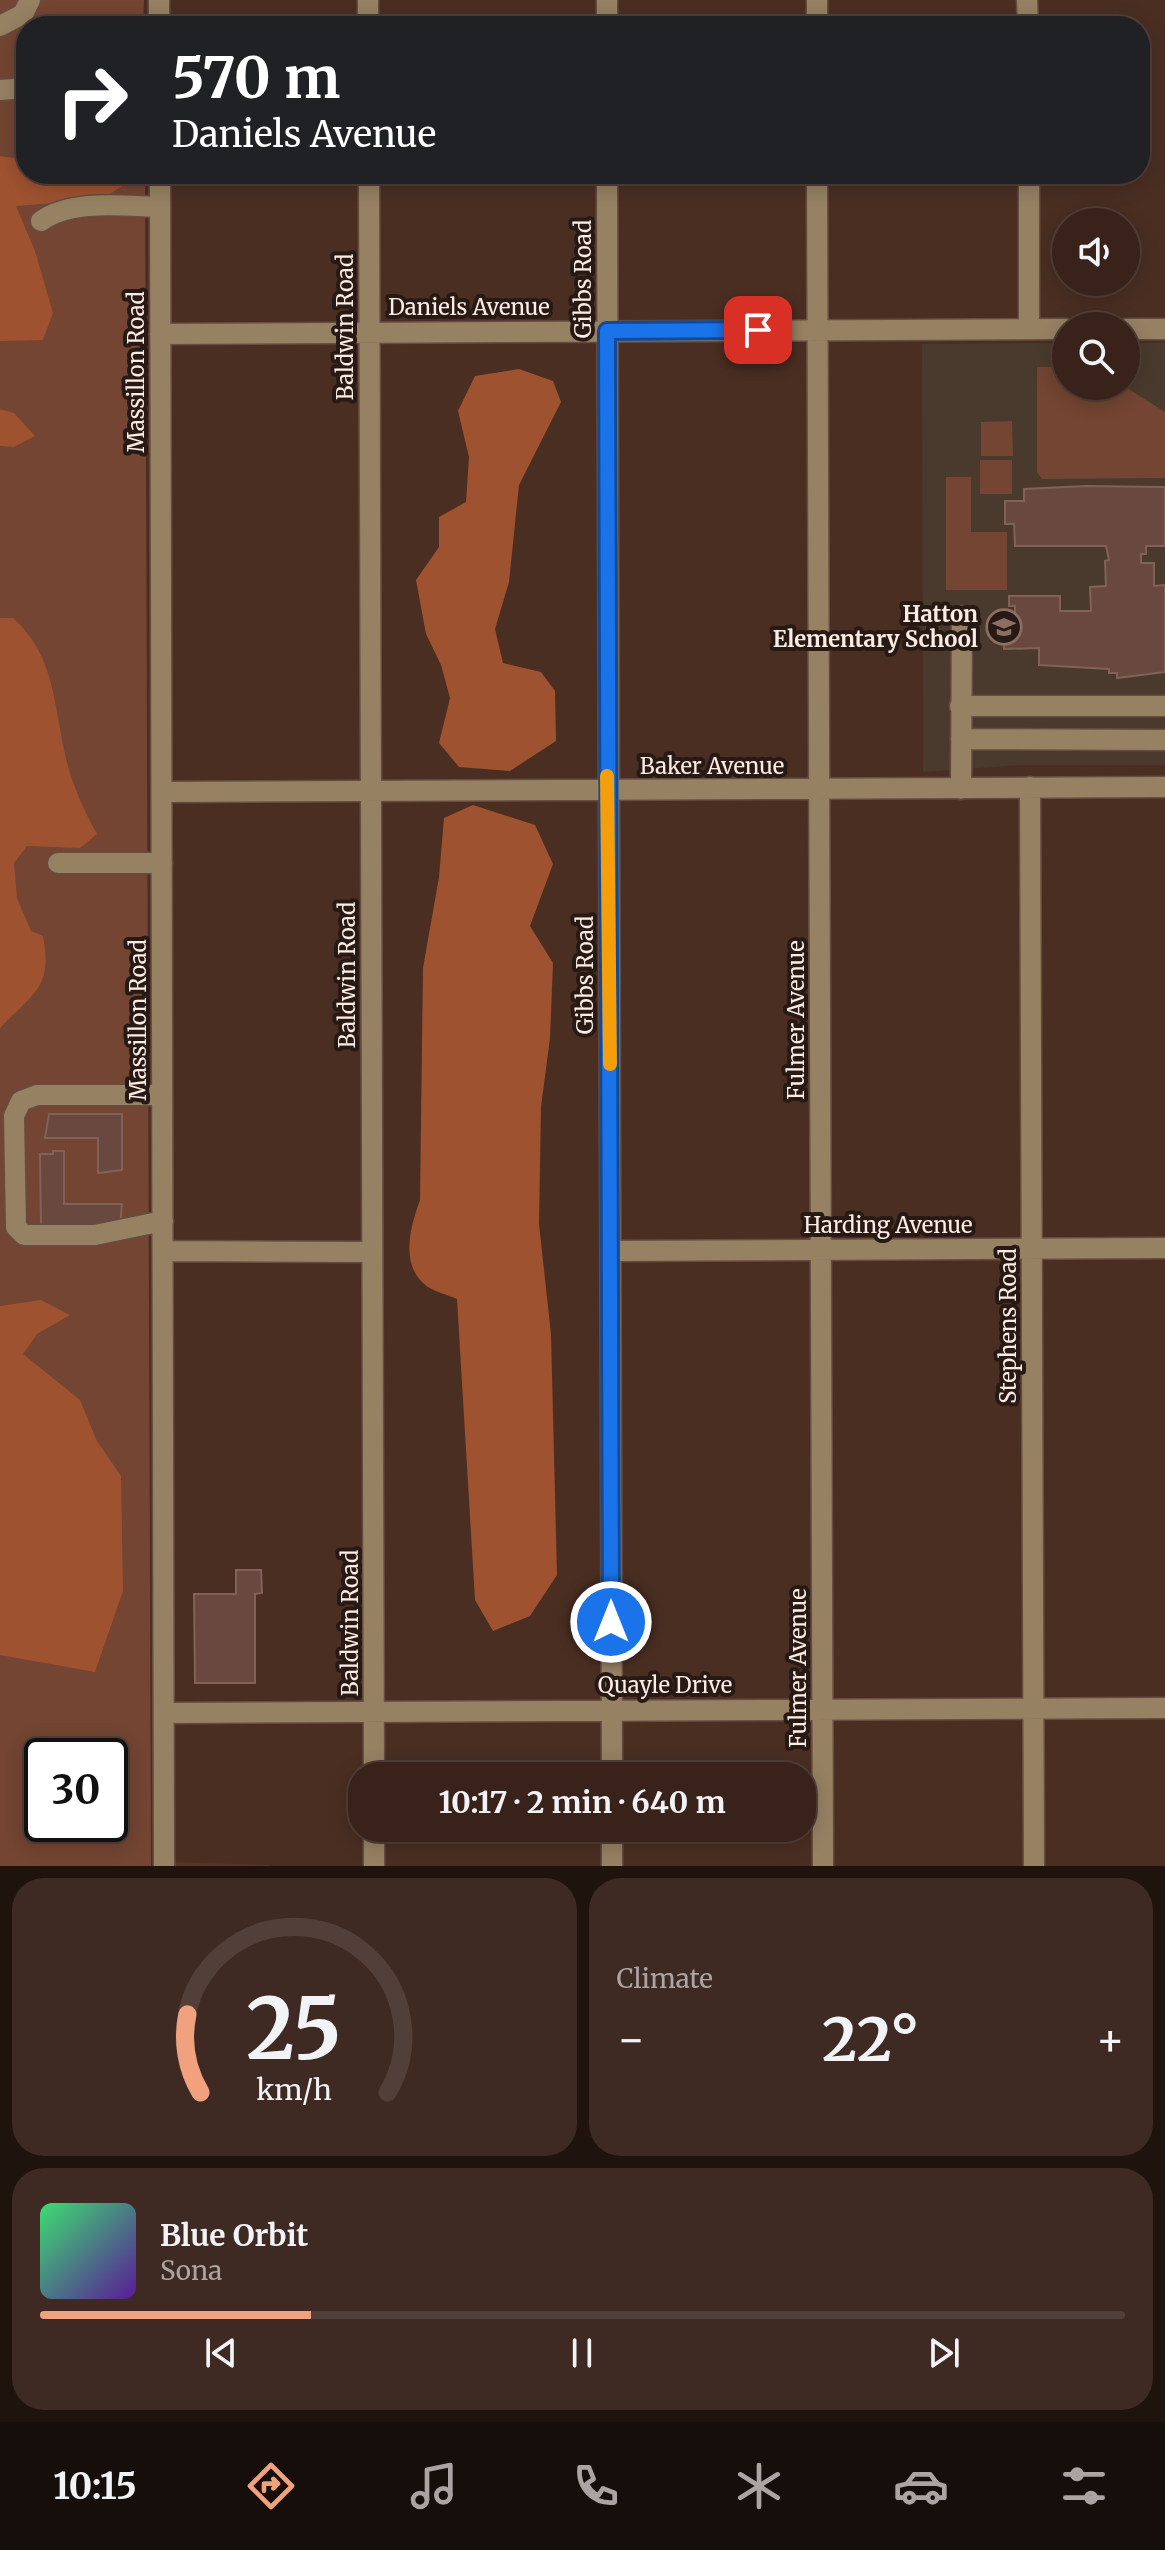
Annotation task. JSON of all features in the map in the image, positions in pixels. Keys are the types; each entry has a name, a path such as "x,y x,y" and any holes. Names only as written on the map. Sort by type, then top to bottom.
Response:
{"street":[{"name":"Massillon Road","path":"160,184 164,1866"},
{"name":"Baldwin Road","path":"369,184 374,1762"},
{"name":"Gibbs Road","path":"607,184 606,790 612,1762"},
{"name":"Fulmer Avenue","path":"817,184 823,1866"},
{"path":"1029,184 1029,329"},
{"path":"41,221 56,212 73,208 160,207"},
{"name":"Daniels Avenue","path":"160,334 1052,329"},
{"path":"1140,329 1165,329"},
{"path":"961,789 962,616"},
{"path":"960,706 1165,706"},
{"path":"961,739 1165,740"},
{"name":"Stephens Road","path":"1030,787 1034,1866"},
{"name":"Baker Avenue","path":"162,792 1165,787"},
{"path":"58,863 162,863"},
{"path":"162,1095 37,1095 21,1101 14,1116 16,1227 24,1235 95,1235 163,1221"},
{"name":"Harding Avenue","path":"611,1251 1165,1248"},
{"path":"163,1251 371,1252"},
{"name":"Quayle Drive","path":"165,1713 1165,1708"},
{"path":"374,1842 374,1866"},
{"path":"612,1842 612,1866"}],"shaded area":[{"path":"0,0 144,0 143,16 16,16 16,184 145,184 151,1866 0,1866"},
{"path":"0,156 16,158 16,184 125,184 103,199 16,206 35,251 53,313 43,340 0,341"},
{"path":"1052,343 1052,400 1140,400 1140,343 1165,343 1165,765 1023,765 923,772 922,344"},
{"path":"1037,367 1052,367 1052,400 1140,400 1140,396 1165,412 1165,478 1042,479 1037,472"},
{"path":"519,369 553,381 561,402 519,485 509,582 495,629 503,663 541,672 555,691 556,741 510,771 459,767 439,743 450,698 441,665 426,634 416,580 439,547 439,517 466,502 469,457 458,411 475,376"},
{"path":"0,409 14,413 35,436 14,447 0,446"},
{"path":"1012,421 1013,456 981,456 981,422"},
{"path":"980,460 1012,460 1012,494 980,494"},
{"path":"946,477 971,477 971,532 1007,532 1007,590 946,590"},
{"path":"0,618 13,618 27,632 45,664 71,775 97,834 80,848 27,846 14,863 17,898 31,931 43,936 45,967 38,988 0,1028"},
{"path":"473,805 535,825 553,864 530,926 553,963 550,1038 541,1107 539,1224 551,1334 557,1575 530,1616 493,1631 475,1600 457,1299 431,1289 419,1279 413,1269 409,1246 420,1200 423,968 439,877 444,818"},
{"path":"41,1300 70,1315 37,1334 23,1354 80,1400 97,1441 121,1476 123,1591 95,1672 0,1655 0,1306"},
{"path":"170,1862 270,1865 270,1866 170,1866"}],"building":[{"path":"1165,487 1165,546 1146,546 1146,554 1141,554 1141,563 1154,563 1154,586 1165,585 1165,672 1117,678 1117,673 1109,673 1109,669 1039,665 1039,648 1004,649 1003,627 1015,627 1015,606 1009,606 1009,596 1060,596 1060,611 1091,611 1090,587 1106,586 1105,561 1109,560 1106,546 1015,546 1014,524 1005,524 1005,501 1024,501 1024,489"},
{"path":"49,1114 122,1114 122,1170 98,1173 98,1138 45,1138"},
{"path":"53,1151 64,1151 64,1204 122,1204 120,1227 41,1228 40,1154 53,1154"},
{"path":"236,1570 261,1570 262,1593 255,1594 255,1683 195,1683 194,1594 236,1594"}],"slow traffic":[{"path":"607,776 610,1064"}],"place":[{"name":"Hatton Elementary School","path":"1004,627"}],"route":[{"path":"611,1622 609,841 606,790 607,331 758,330"}]}
